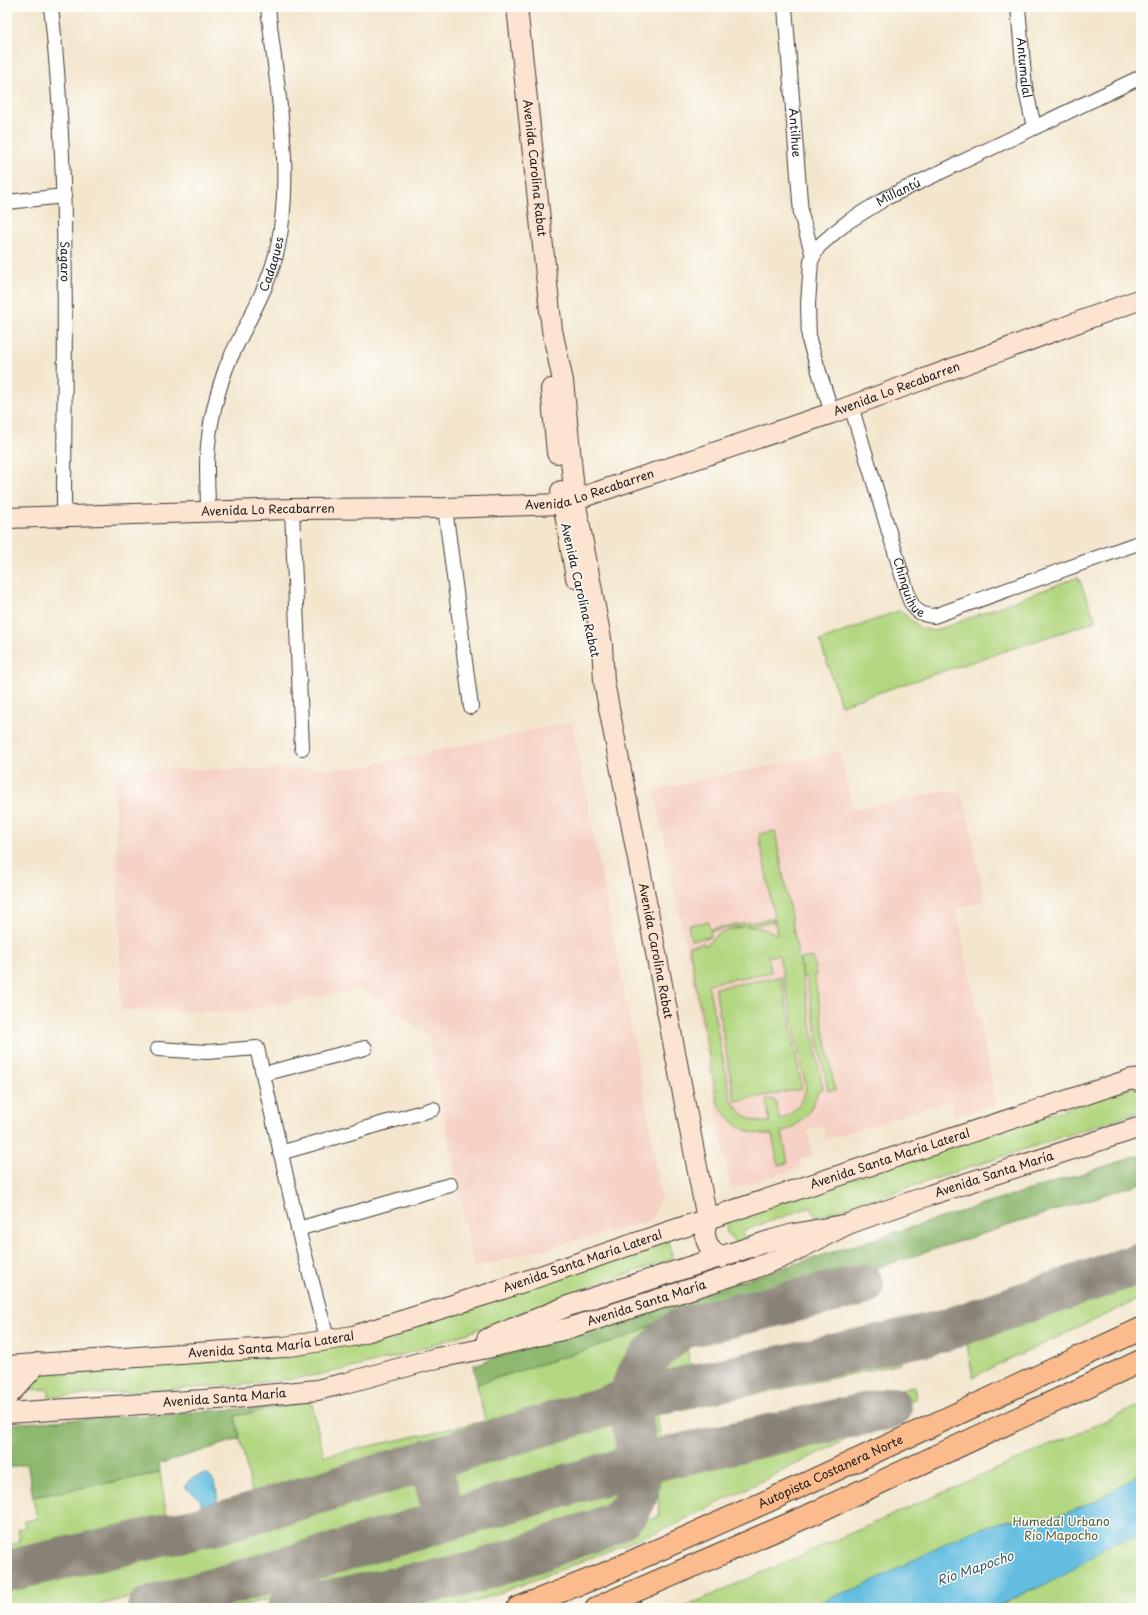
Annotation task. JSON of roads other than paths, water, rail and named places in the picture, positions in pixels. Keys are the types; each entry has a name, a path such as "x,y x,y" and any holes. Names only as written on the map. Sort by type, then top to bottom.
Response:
{"highway":[{"name":"Autopista Costanera Norte","path":"518,1608 602,1575 768,1501 1141,1330"},
{"path":"596,1608 808,1516 1141,1361"}],"street":[{"name":"Sagaro","path":"51,7 60,95 64,196 64,516"},
{"name":"Cadaques","path":"208,512 208,442 214,411 226,368 268,281 281,231 284,189 282,124 268,7"},
{"name":"Avenida Carolina Rabat","path":"517,7 552,330 550,373 591,644 604,682 707,1219 704,1231 710,1250 720,1258 727,1277"},
{"name":"Antilhue","path":"785,7 801,214 813,256"},
{"name":"Antumalal","path":"1018,7 1025,86 1034,127"},
{"name":"Millantú","path":"832,413 809,340 808,304 811,261 818,247 835,232 875,205 1034,127 1141,77"},
{"path":"7,202 64,196"},
{"name":"Avenida Lo Recabarren","path":"7,518 292,509 445,508 569,502 832,413 1141,299"},
{"name":"Chinquihue","path":"851,406 909,598 913,608 924,616 934,616 1141,542"},
{"path":"445,508 471,707"},
{"path":"292,509 302,748"},
{"path":"158,1049 207,1052 257,1048 298,1228 328,1342"},
{"path":"263,1074 365,1048"},
{"name":"Avenida Santa María Lateral","path":"7,1366 270,1348 328,1342 353,1336 484,1295 707,1219 1138,1079"},
{"path":"280,1153 433,1109"},
{"name":"Avenida Santa María","path":"7,1413 234,1398 317,1390 437,1358 487,1348 566,1329 727,1277 783,1257 848,1224 930,1195 1141,1127"},
{"path":"298,1228 450,1185"},
{"name":"Avenida Santa María","path":"437,1358 568,1306 794,1234 848,1224"},
{"path":"7,1397 38,1363"}],"water":[{"name":"Río Mapocho","path":"1141,1473 1141,1535 1109,1545 1063,1576 993,1608 810,1608 834,1596 863,1586 967,1533 1000,1522 1054,1518 1096,1501"},
{"path":"207,1474 212,1479 215,1486 217,1501 201,1505 201,1500 185,1487 188,1481 200,1475"}],"park label":[{"name":"Humedal Urbano Río Mapocho","path":"1061,1529"}]}
